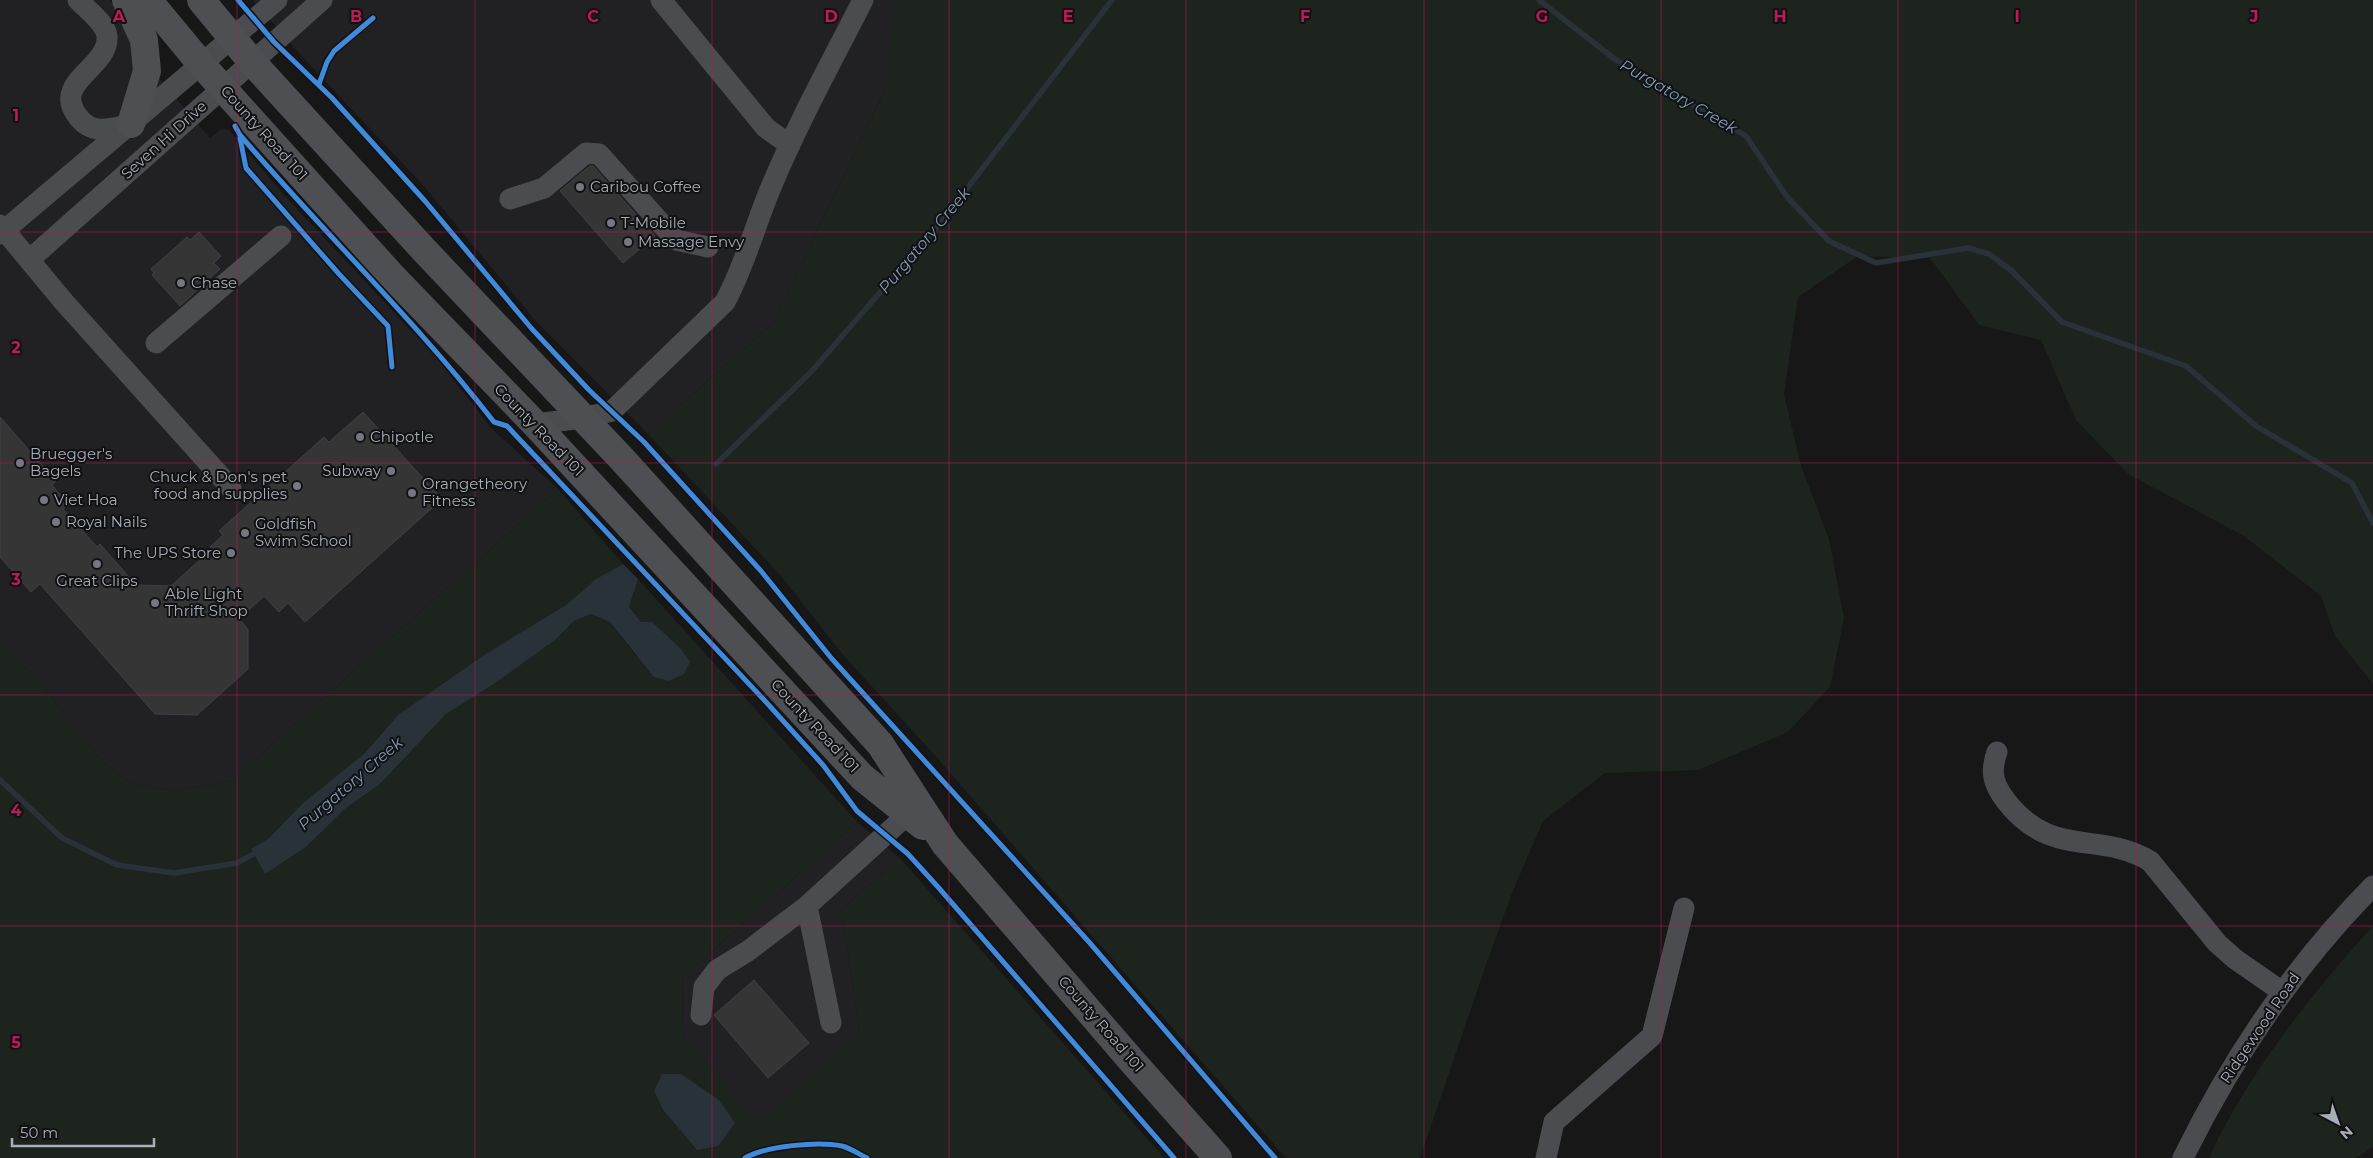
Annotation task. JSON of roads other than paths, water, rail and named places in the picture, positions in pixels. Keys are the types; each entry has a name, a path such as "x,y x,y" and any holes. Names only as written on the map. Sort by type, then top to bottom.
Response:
{"main road":[{"path":"126,0 144,40 147,71 131,124"},
{"name":"County Road 101","path":"148,0 201,64 392,276 535,424 862,777 914,809"},
{"name":"County Road 101","path":"201,0 252,62 424,250 583,418 880,744 914,809 1130,1060 1218,1158"}],"street":[{"path":"231,488 2,230 233,39 277,0"},
{"name":"Seven Hi Drive","path":"29,260 322,0"},
{"path":"661,0 766,128 790,144"},
{"path":"535,424 583,418 612,411 725,302 736,282 769,192 790,144 863,0"},
{"path":"83,6 101,23 107,35 106,46 95,64 77,81 72,90 71,102 74,113 89,127 99,131 131,124"},
{"path":"510,199 544,188 586,153 599,154 676,240 708,247"},
{"path":"156,343 281,236"},
{"path":"1996,752 1992,765 1993,779 1999,791 2018,816 2038,831 2061,840 2119,848 2136,853 2150,861 2217,943 2281,991"},
{"path":"701,1015 704,987 717,970 748,951 807,906 914,809"},
{"name":"Ridgewood Road","path":"2183,1158 2221,1085 2281,991 2373,886"},
{"path":"807,906 831,1023"},
{"path":"1546,1158 1554,1122 1652,1036 1684,908"}],"water":[{"path":"623,564 638,579 629,607 641,622 652,622 681,649 690,662 684,674 669,681 654,677 610,622 591,614 574,621 555,640 494,684 446,714 380,784 346,808 306,847 265,874 251,849 269,838 303,803 365,753 398,715 484,655 566,605 596,579"},
{"path":"662,1074 681,1074 718,1099 735,1123 718,1146 697,1150 663,1110 654,1091"}],"waterway":[{"name":"Purgatory Creek","path":"716,464 811,372 942,221 1112,0"},
{"name":"Purgatory Creek","path":"1539,0 1616,60 1746,136 1787,197 1829,241 1876,263 1968,248 1989,254 2012,271 2062,322 2186,366 2256,426 2352,483 2373,523"},
{"name":"Purgatory Creek","path":"0,780 62,838 117,865 174,873 237,863 259,851"}],"place":[{"name":"Caribou Coffee","path":"580,187"},
{"name":"T-Mobile","path":"611,223"},
{"name":"Massage Envy","path":"628,242"},
{"name":"Chase","path":"181,283"},
{"name":"Chipotle","path":"360,437"},
{"name":"Bruegger's Bagels","path":"20,463"},
{"name":"Subway","path":"391,471"},
{"name":"Chuck & Don's pet food and supplies","path":"297,486"},
{"name":"Orangetheory Fitness","path":"412,493"},
{"name":"Viet Hoa","path":"44,500"},
{"name":"Royal Nails","path":"56,522"},
{"name":"Goldfish Swim School","path":"245,533"},
{"name":"The UPS Store","path":"231,553"},
{"name":"Great Clips","path":"97,564"},
{"name":"Able Light Thrift Shop","path":"155,603"}]}
